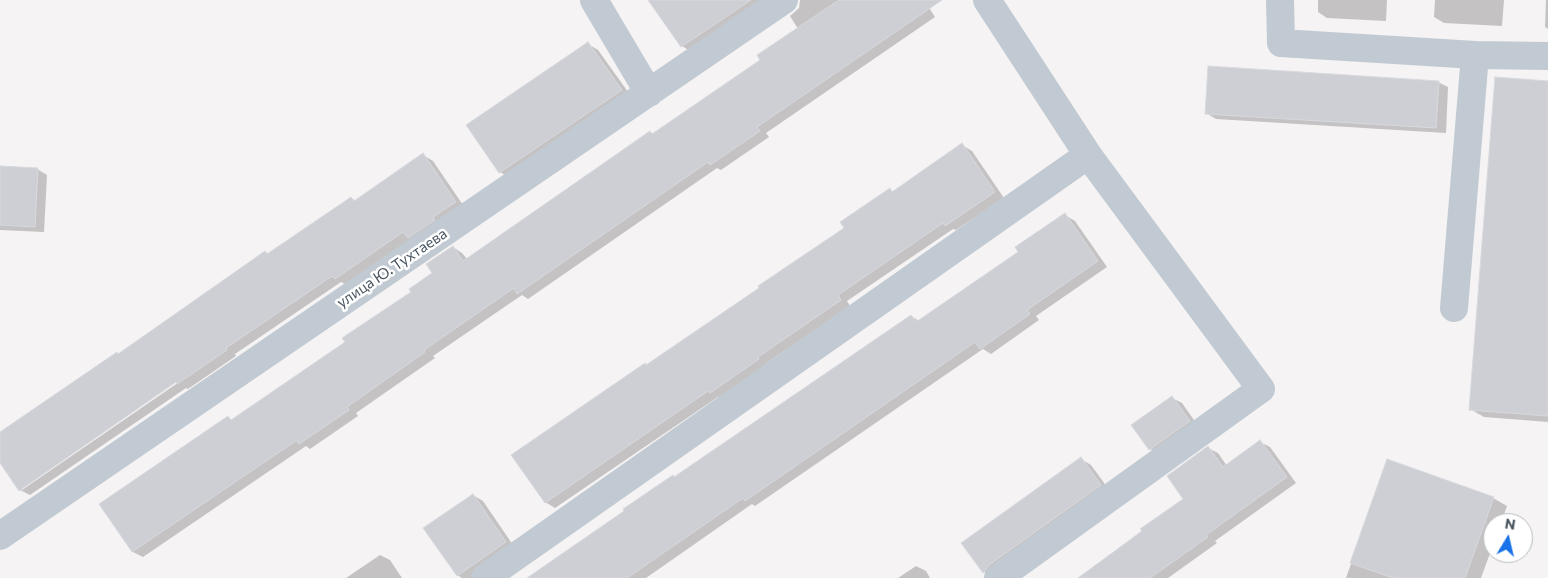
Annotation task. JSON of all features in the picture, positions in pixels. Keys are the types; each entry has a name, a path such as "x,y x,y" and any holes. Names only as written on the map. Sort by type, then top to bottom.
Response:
{"street":[{"path":"594,0 649,93"},
{"name":"улица Ю. Тухтаева","path":"0,536 784,0"},
{"path":"987,0 1088,155 1261,389 998,578"},
{"path":"1280,0 1280,43 1475,54 1548,56"},
{"path":"1454,308 1475,54"},
{"path":"485,578 1088,155"}],"building":[{"path":"648,0 751,0 681,47"},
{"path":"839,0 942,0 757,127 760,131 710,165 708,162 517,294 514,288 424,350 425,352 347,407 349,410 299,444 297,440 132,552 99,504 228,416 231,420 345,342 342,338 411,292 409,289 432,273 426,264 453,246 463,261 650,131 652,134 760,60 757,55"},
{"path":"588,42 622,90 499,173 466,125"},
{"path":"1208,66 1439,81 1436,128 1205,114"},
{"path":"1495,77 1548,81 1548,416 1469,410"},
{"path":"962,143 995,192 945,226 943,223 838,295 841,300 758,357 759,359 710,393 708,391 545,503 511,455 759,288 758,286 844,228 840,222 890,188 892,192"},
{"path":"423,153 456,202 433,217 435,220 408,238 403,232 335,279 332,276 226,348 227,350 177,384 176,382 19,491 0,463 0,432 117,352 118,354 265,251 267,254 351,197 354,201"},
{"path":"0,166 38,168 35,227 0,225"},
{"path":"1065,213 1098,261 1027,310 1030,314 980,349 975,342 745,501 743,498 627,578 527,578 624,511 623,509 673,475 674,477 911,315 916,322 1018,252 1015,247"},
{"path":"1172,396 1190,421 1149,450 1131,425"},
{"path":"1260,440 1287,477 1206,535 1208,537 1150,578 1078,578 1142,531 1140,529 1183,499 1167,476 1208,446 1223,467"},
{"path":"1081,457 1101,485 989,565 983,573 961,543"},
{"path":"1387,459 1494,497 1488,513 1483,513 1483,528 1465,578 1393,578 1350,563"},
{"path":"473,494 506,542 457,576 423,528"}]}
